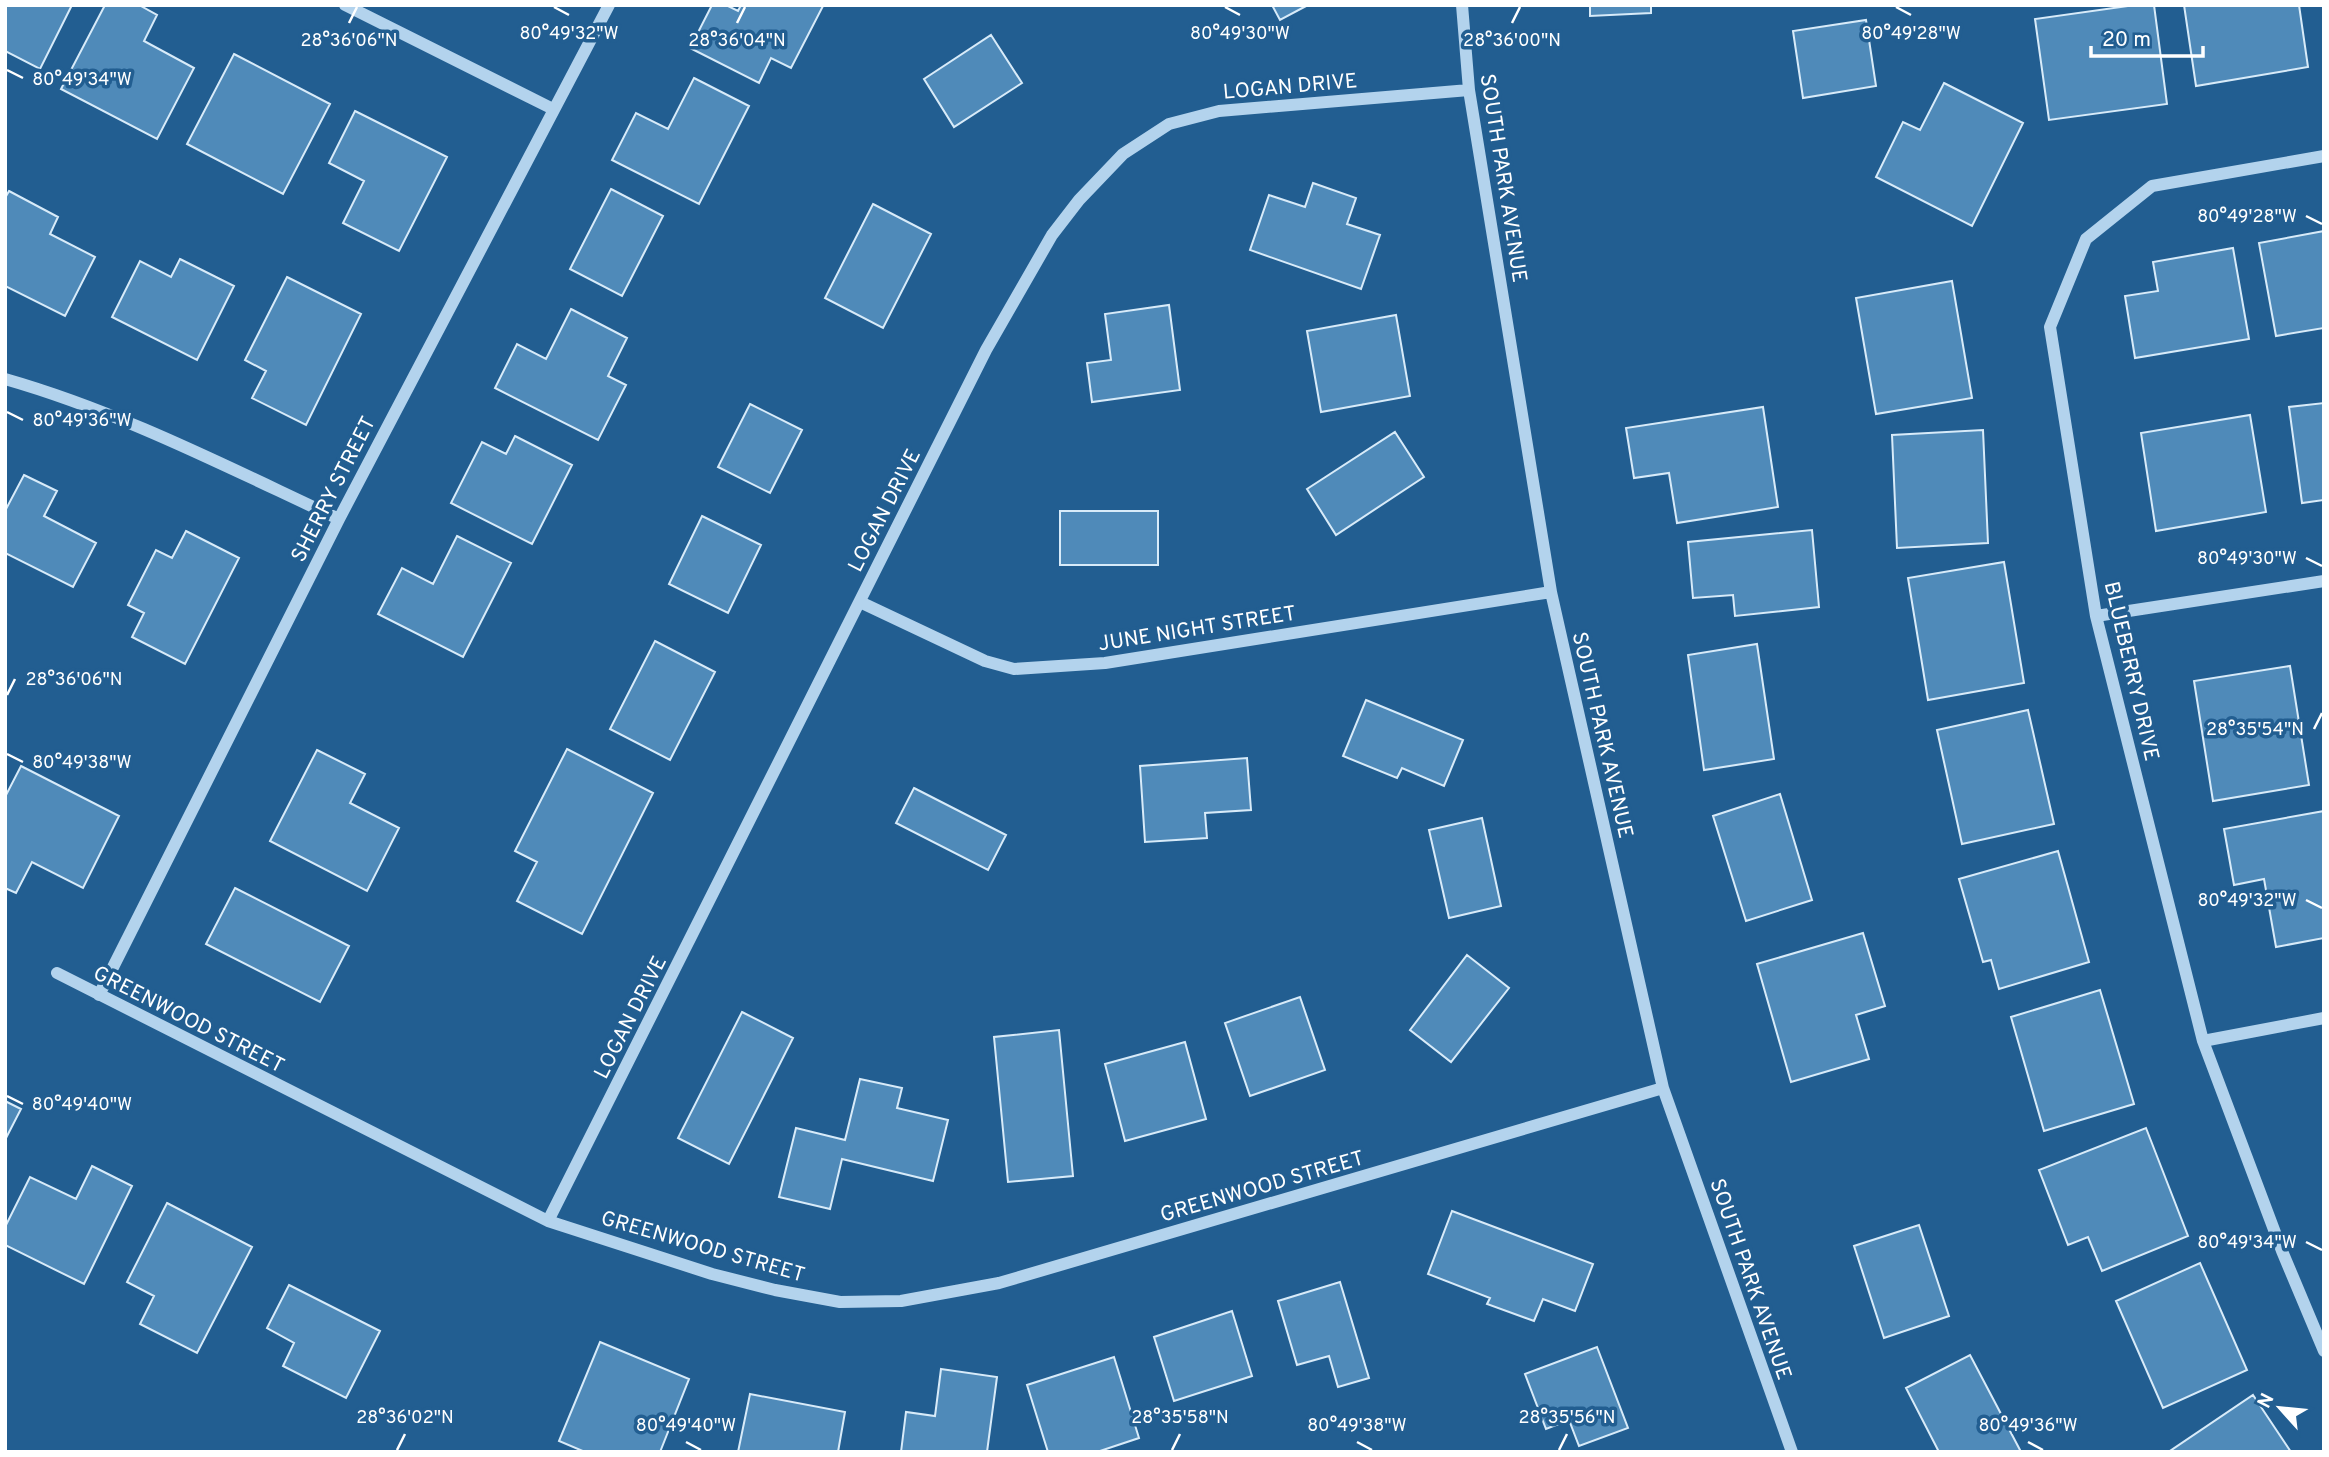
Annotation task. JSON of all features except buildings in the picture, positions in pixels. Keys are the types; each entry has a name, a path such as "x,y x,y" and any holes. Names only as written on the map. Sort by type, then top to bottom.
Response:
{"street":[{"path":"345,5 553,109"},
{"name":"SHERRY STREET","path":"99,995 339,519 609,5"},
{"name":"SOUTH PARK AVENUE","path":"1462,5 1469,90 1551,592 1663,1088 1792,1452"},
{"name":"LOGAN DRIVE","path":"548,1221 986,350 1052,235 1079,200 1123,154 1169,124 1220,111 1469,90"},
{"name":"BLUEBERRY DRIVE","path":"2324,156 2152,186 2086,239 2050,327 2096,616 2203,1041 2282,1251 2324,1351"},
{"path":"5,379 113,415 339,519"},
{"path":"2096,616 2324,581"},
{"name":"JUNE NIGHT STREET","path":"860,602 985,662 1014,669 1105,663 1551,592"},
{"name":"GREENWOOD STREET","path":"57,973 548,1221 712,1274 775,1290 840,1301 901,1301 999,1283 1663,1088"},
{"path":"2203,1041 2324,1017"}]}
